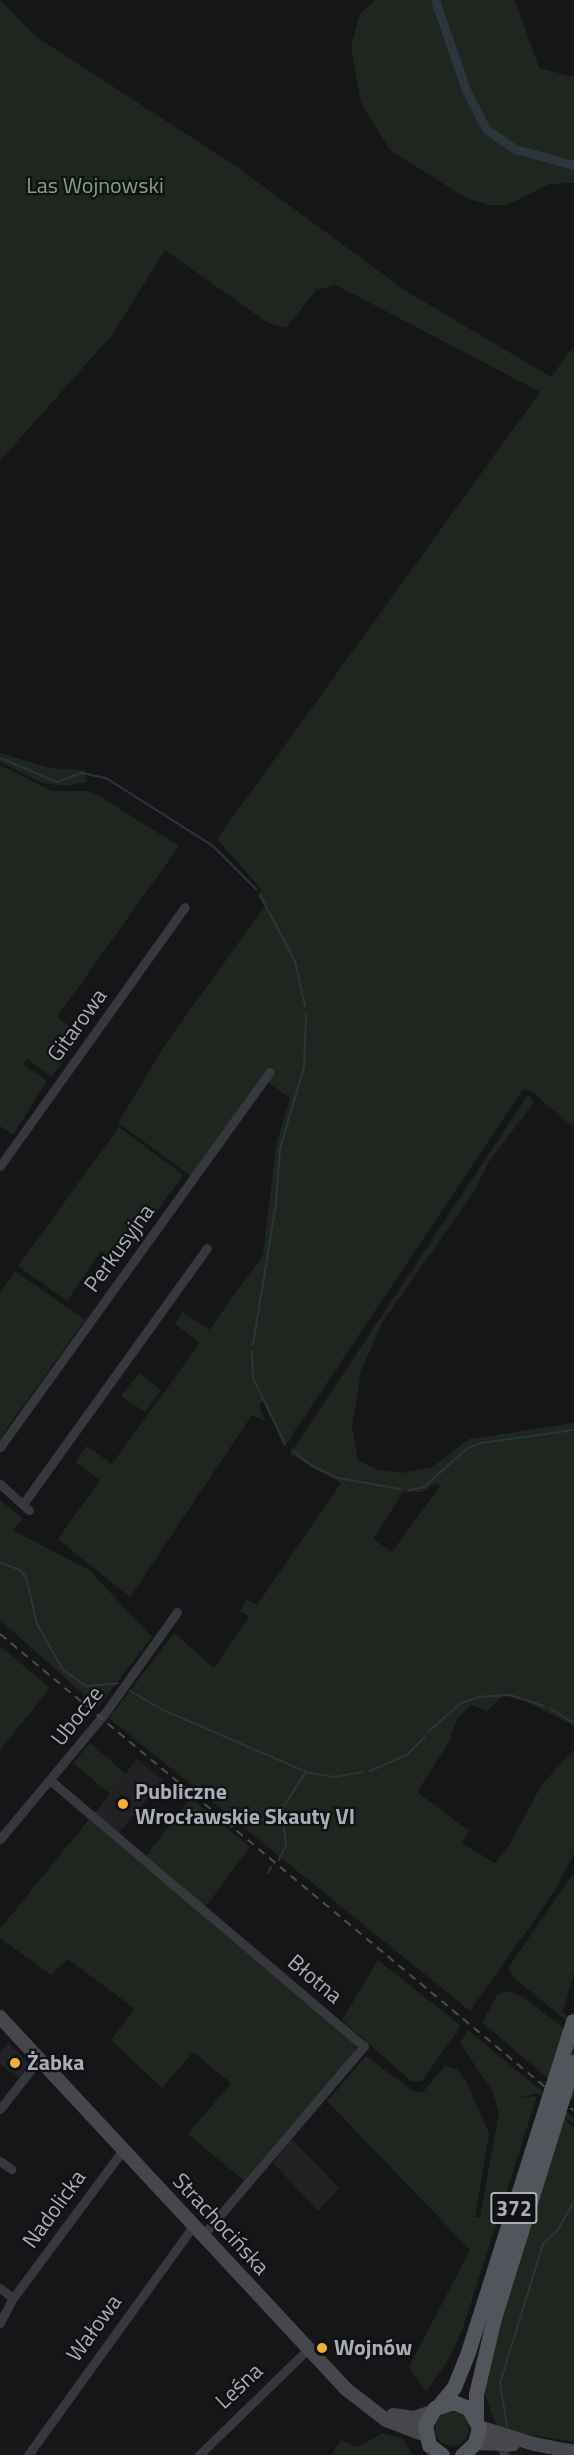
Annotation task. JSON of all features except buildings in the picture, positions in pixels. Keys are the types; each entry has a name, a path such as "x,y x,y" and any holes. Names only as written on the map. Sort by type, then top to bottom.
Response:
{"main road":[{"name":"Strachocińska","path":"0,2017 357,2400 433,2448"},
{"name":"372","path":"475,2443 478,2423 476,2394 494,2318 553,2108 573,2019"},
{"name":"372","path":"433,2448 435,2409 454,2387 468,2352 553,2108 574,2061"},
{"path":"435,2409 461,2404 478,2423 534,2444 574,2452"},
{"name":"Strachocińska","path":"377,2413 408,2418 435,2409"},
{"path":"462,2455 475,2443 502,2449 534,2444"}],"street":[{"name":"Gitarowa","path":"0,1166 185,907"},
{"name":"Perkusyjna","path":"0,1447 269,1072"},
{"path":"0,1484 26,1507 207,1248"},
{"name":"Ubocze","path":"0,1839 51,1781 177,1612"},
{"name":"Błotna","path":"51,1781 364,2046 198,2230"},
{"path":"0,2109 39,2059"},
{"name":"Nadolicka","path":"0,2323 13,2298 123,2150"},
{"path":"1,2163 11,2169"},
{"name":"Wałowa","path":"28,2455 198,2230"},
{"path":"0,2288 13,2298"},
{"name":"Leśna","path":"199,2455 308,2349"}],"shaded area":[{"name":"Publiczne Wrocławskie Skauty VI","path":"137,1759 163,1780 118,1834 94,1814"},
{"path":"8,2042 29,2064 18,2078 0,2064 0,2053"},
{"path":"292,2139 339,2188 318,2211 273,2163"}],"green space":[{"name":"Las Wojnowski","path":"0,0 35,36 237,167 406,291 551,377 574,346 574,1128 531,1091 523,1089 284,1447 263,1400 259,1406 266,1422 252,1415 130,1597 58,1539 100,1480 75,1462 87,1446 112,1464 200,1343 175,1324 183,1312 209,1330 263,1255 276,1145 290,1098 267,1082 191,1176 118,1123 164,1046 265,906 258,897 262,890 217,839 540,392 336,285 316,290 286,328 268,323 165,250 112,335 0,461"},
{"path":"376,0 429,0 431,4 442,0 515,0 539,68 574,77 574,183 549,184 508,205 490,205 468,199 390,150 361,103 351,47 360,13"},
{"path":"0,753 50,768 85,770 86,782 67,786 42,783 0,762"},
{"path":"0,765 52,791 87,791 101,797 179,846 57,1017 82,1035 52,1077 27,1059 23,1064 47,1081 13,1135 0,1126"},
{"path":"528,1095 534,1102 488,1163 473,1193 382,1323 361,1371 352,1427 358,1460 378,1470 401,1473 432,1467 469,1439 574,1423 574,1726 523,1700 503,1696 487,1711 471,1705 457,1719 449,1742 417,1792 469,1831 462,1843 495,1863 510,1844 542,1784 574,1750 574,1854 554,1892 470,2011 109,1718 174,1633 214,1668 249,1617 240,1611 247,1600 257,1605 341,1483 290,1454","holes":["436,1483 440,1486 392,1552 373,1539 403,1492 423,1492"]},
{"path":"119,1127 183,1175 120,1263 101,1251 67,1301 18,1266"},
{"path":"15,1271 85,1320 0,1438 0,1292"},
{"path":"139,1373 161,1390 145,1412 121,1396"},
{"path":"0,1500 23,1519 12,1530 89,1570 152,1637 98,1707 0,1620"},
{"path":"0,1646 50,1688 0,1750"},
{"path":"90,1743 126,1774 110,1794 73,1763"},
{"path":"191,1798 250,1847 205,1908 145,1857"},
{"path":"90,1818 356,2045 355,2052 244,2181 188,2134 231,2083 193,2052 162,2088 111,2040 135,2009 68,1959 51,1975 0,1938 0,1929"},
{"path":"574,1872 574,1972 563,2012 574,2022 574,2027 512,1976 509,1967"},
{"path":"378,1960 461,2026 421,2082 411,2081 342,2020"},
{"path":"508,1991 522,1996 574,2036 574,2101 482,2022 498,1994"},
{"path":"468,2030 574,2118 574,2125 538,2093 514,2099 537,2096 463,2328 450,2357 426,2392 409,2367 470,2250 327,2101 366,2056 414,2092 423,2092 445,2066 457,2069 466,2081 489,2133 475,2217 480,2217 499,2113 493,2092 460,2043"},
{"path":"564,2117 574,2128 574,2442 498,2429 484,2393 493,2340"},
{"path":"452,2412 464,2417 469,2429 464,2441 452,2446 440,2441 435,2429 440,2417"},
{"path":"383,2433 403,2439 413,2455 331,2455 341,2440 357,2447"}],"waterway":[{"path":"435,0 466,90 486,129 515,149 574,165"},
{"path":"0,758 57,782 82,773 106,778 213,846 256,889"},
{"path":"260,895 295,961 305,1006"},
{"path":"253,1344 276,1203 280,1149 304,1067 306,1014"},
{"path":"252,1351 253,1378 285,1444"},
{"path":"409,1490 424,1487 468,1448 481,1443 574,1430"},
{"path":"292,1450 312,1466 338,1478 400,1489"},
{"path":"0,1563 20,1570 26,1577 37,1624 63,1670 86,1686 118,1683"},
{"path":"130,1691 163,1710 306,1772 334,1777 363,1772"},
{"path":"429,1731 461,1703 478,1697 510,1695 544,1706"},
{"path":"551,1709 574,1723"},
{"path":"370,1771 407,1755 425,1737"},
{"path":"279,1860 286,1845 282,1809 305,1773"},
{"path":"268,1873 271,1867"},
{"path":"507,2426 500,2383 543,2244 557,2231 574,2201"}],"railway":[{"path":"0,1634 574,2111"}],"place":[{"name":"Publiczne Wrocławskie Skauty VI","path":"123,1804"},
{"name":"Żabka","path":"15,2063"},
{"name":"Wojnów","path":"322,2348"}]}
